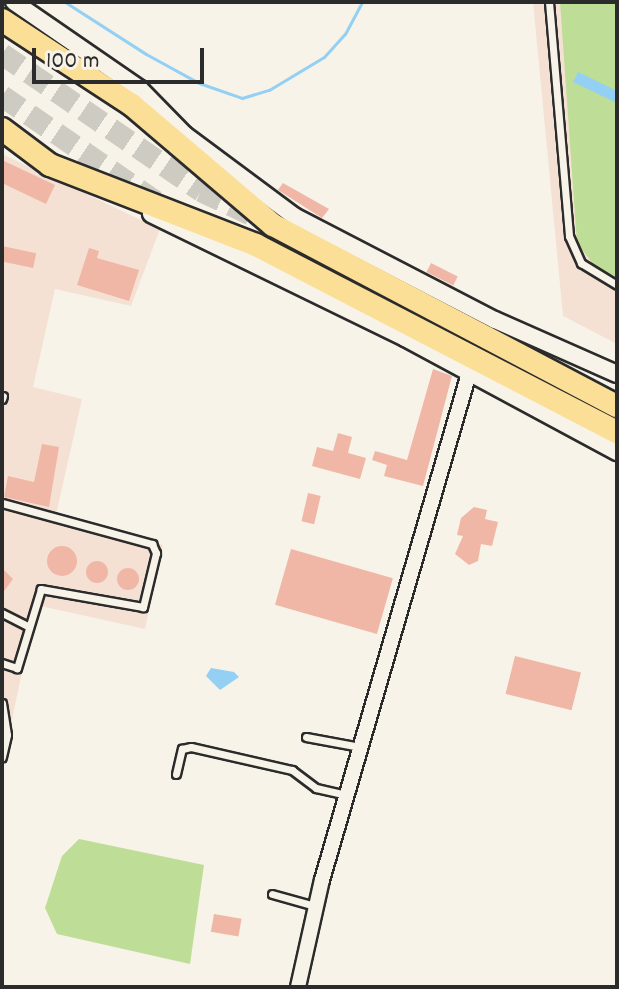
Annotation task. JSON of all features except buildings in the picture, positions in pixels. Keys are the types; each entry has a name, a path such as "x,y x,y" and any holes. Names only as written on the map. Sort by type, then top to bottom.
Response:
{"highway":[{"path":"2,20 132,105 221,186 317,251 617,406"},
{"path":"2,129 50,165 256,245 471,364 617,432"}],"street":[{"path":"14,2 140,89 185,135 277,206 471,309 617,374"},
{"path":"2,143 50,165"},
{"path":"298,987 315,906 471,364 617,452"}],"lane":[{"path":"549,2 569,236 581,263 617,285"},
{"path":"2,503 152,544 156,553 143,607 41,589 17,668 2,663"},
{"path":"2,613 28,626"},
{"path":"2,703 7,735 2,757"},
{"path":"306,737 360,747"},
{"path":"176,774 182,749 191,747 292,770 316,788 347,795"},
{"path":"272,894 315,906"}],"shaded area":[{"path":"533,2 617,2 617,344 563,316"},
{"path":"2,154 160,229 131,306 55,289 33,387 82,399 56,515 163,545 145,629 36,605 2,767"}],"green space":[{"path":"560,2 617,2 617,277 594,265 577,243"},
{"path":"79,839 204,865 190,964 57,934 45,908 62,856"}],"water":[{"path":"578,72 617,91 617,103 573,82"},
{"path":"211,668 234,672 239,677 220,690 206,676"}],"waterway":[{"path":"65,2 146,54 199,83 242,98 269,90 324,57 345,34 362,2"}],"tunnel":[{"path":"2,54 201,191 260,219"},
{"path":"2,96 155,201"}]}
